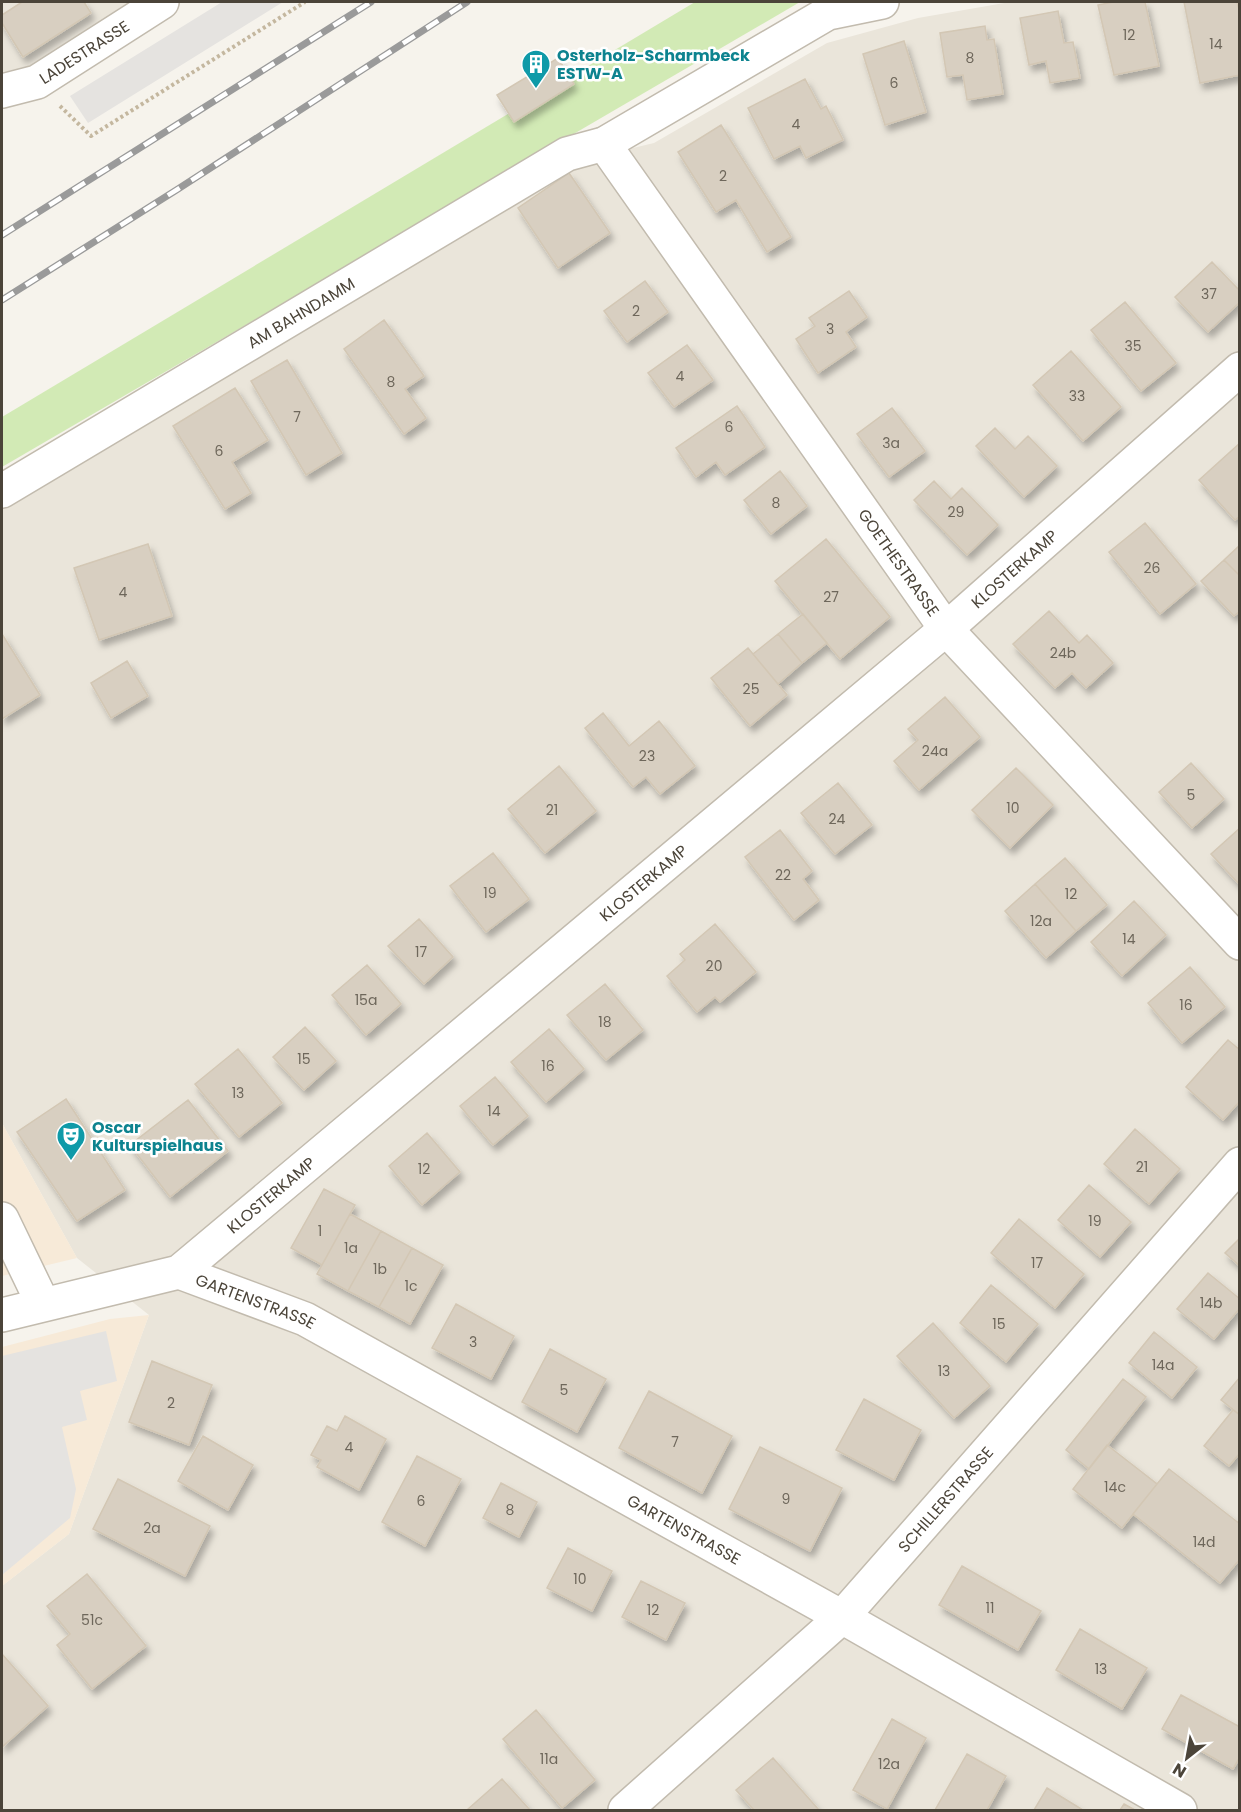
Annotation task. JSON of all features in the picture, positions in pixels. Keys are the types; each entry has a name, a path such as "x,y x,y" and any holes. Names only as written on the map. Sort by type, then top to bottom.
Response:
{"street":[{"name":"LADESTRASSE","path":"2,91 37,82 162,2"},
{"name":"AM BAHNDAMM","path":"2,490 567,154 604,144 828,13 882,2"},
{"name":"GOETHESTRASSE","path":"604,144 946,629 1239,943"},
{"name":"KLOSTERKAMP","path":"2,1315 179,1272 946,629 1239,369"},
{"name":"SCHILLERSTRASSE","path":"625,1810 842,1617 1239,1164"},
{"path":"2,1219 43,1304"},
{"name":"GARTENSTRASSE","path":"179,1272 305,1319 842,1617 1180,1810"}],"path":[{"path":"37,82 91,136 305,2"}],"shaded area":[{"path":"2,2 136,2 29,68 2,72"},
{"path":"222,2 283,2 88,123 70,96"},
{"path":"1010,2 1239,2 1239,1810 2,1810 2,1586 69,1534 149,1315 77,1258 2,1123 2,509 566,164 654,143 827,43 918,18"},
{"path":"2,1123 77,1258 2,1276"},
{"path":"149,1315 69,1534 2,1586 2,1347 110,1319"},
{"path":"106,1331 117,1381 80,1391 87,1420 62,1427 76,1489 70,1518 2,1575 2,1356"}],"green space":[{"path":"695,2 800,2 2,467 2,417"}],"building":[{"path":"22,2 84,2 91,13 23,57 2,23 2,15"},
{"path":"1113,2 1145,2 1159,66 1114,75 1098,5"},
{"path":"1184,2 1237,2 1240,13 1240,75 1200,83"},
{"path":"1058,11 1064,43 1073,42 1080,78 1050,83 1046,61 1029,65 1020,18"},
{"path":"985,26 987,40 994,39 1003,94 967,100 963,75 947,77 940,33"},
{"path":"904,41 926,112 885,125 863,54"},
{"name":"Osterholz-Scharmbeck ESTW-A","path":"558,58 574,84 514,122 497,95"},
{"path":"805,79 821,109 826,106 843,140 806,158 800,146 774,159 748,108"},
{"path":"721,125 791,237 767,252 736,200 716,212 678,152"},
{"path":"569,173 610,233 558,268 518,208"},
{"path":"1212,262 1240,291 1240,302 1208,332 1175,297"},
{"path":"645,281 668,312 627,342 604,311"},
{"path":"849,291 867,317 846,332 856,347 818,373 796,339 815,326 809,318"},
{"path":"1125,302 1176,363 1141,391 1091,330"},
{"path":"384,320 424,376 405,389 426,418 404,434 344,349"},
{"path":"687,345 713,380 674,407 648,373"},
{"path":"1071,351 1121,407 1083,441 1033,385"},
{"path":"287,360 342,453 306,475 251,381"},
{"path":"235,388 268,440 232,462 251,493 225,509 173,426"},
{"path":"737,406 765,447 725,475 716,462 696,477 676,448"},
{"path":"892,408 925,451 889,477 857,434"},
{"path":"995,428 1015,449 1028,436 1057,466 1024,497 976,446"},
{"path":"1240,443 1240,516 1235,520 1199,480"},
{"path":"780,471 807,506 771,534 744,500"},
{"path":"934,481 951,499 962,488 998,525 967,555 914,500"},
{"path":"1145,523 1196,584 1160,614 1109,552"},
{"path":"826,539 890,617 840,659 775,581"},
{"path":"148,544 172,616 99,640 74,568"},
{"path":"1240,545 1240,576 1224,560"},
{"path":"1224,560 1240,576 1240,611 1234,616 1201,581"},
{"path":"1049,611 1079,643 1087,635 1113,663 1086,688 1072,673 1055,688 1013,644"},
{"path":"803,614 827,643 802,663 778,634"},
{"path":"2,634 40,695 2,719"},
{"path":"778,634 802,663 778,684 753,654"},
{"path":"748,648 787,695 750,726 711,678"},
{"path":"127,661 148,696 111,718 91,683"},
{"path":"945,697 980,737 919,790 894,761 918,740 908,729"},
{"path":"603,713 629,746 659,721 695,766 660,794 646,777 633,787 585,728"},
{"path":"1191,763 1224,799 1192,828 1159,792"},
{"path":"559,766 596,811 545,853 508,809"},
{"path":"1016,768 1053,805 1010,848 972,810"},
{"path":"838,783 872,825 835,854 801,813"},
{"path":"1240,828 1240,885 1211,854"},
{"path":"780,830 812,871 803,879 819,900 794,920 745,857"},
{"path":"493,853 529,899 486,932 450,886"},
{"path":"1065,858 1107,905 1076,931 1035,884"},
{"path":"1035,884 1076,931 1046,958 1005,911"},
{"path":"1134,901 1166,935 1122,976 1091,942"},
{"path":"419,919 453,957 424,984 388,946"},
{"path":"715,924 756,972 720,1002 715,997 697,1012 667,976 685,960 680,954"},
{"path":"367,965 401,1004 366,1035 332,995"},
{"path":"1190,967 1225,1007 1182,1043 1148,1003"},
{"path":"605,984 643,1030 606,1060 567,1015"},
{"path":"305,1027 336,1061 304,1090 273,1057"},
{"path":"549,1029 584,1069 546,1102 511,1062"},
{"path":"1228,1040 1240,1050 1240,1101 1223,1120 1186,1087"},
{"path":"238,1049 282,1103 239,1137 195,1084"},
{"path":"495,1077 528,1116 493,1145 460,1106"},
{"name":"Oscar Kulturspielhaus","path":"66,1099 125,1190 77,1221 17,1132"},
{"path":"188,1100 228,1151 170,1197 130,1145"},
{"path":"1135,1129 1180,1169 1149,1204 1104,1164"},
{"path":"427,1133 460,1172 422,1205 389,1166"},
{"path":"1089,1185 1131,1222 1100,1257 1058,1220"},
{"path":"324,1189 355,1205 322,1265 291,1248"},
{"path":"350,1214 381,1231 348,1291 317,1274"},
{"path":"1019,1219 1084,1274 1055,1308 991,1253"},
{"path":"381,1231 412,1248 379,1307 348,1291"},
{"path":"1240,1238 1240,1266 1225,1253"},
{"path":"412,1248 443,1265 410,1324 379,1307"},
{"path":"1208,1273 1240,1299 1240,1308 1214,1339 1177,1309"},
{"path":"991,1285 1038,1324 1006,1362 960,1323"},
{"path":"456,1304 514,1336 491,1379 432,1348"},
{"path":"933,1323 990,1386 954,1418 897,1356"},
{"path":"1154,1332 1197,1367 1172,1398 1129,1363"},
{"path":"550,1349 606,1379 577,1432 522,1402"},
{"path":"152,1361 212,1385 189,1445 129,1422"},
{"path":"1240,1377 1240,1415 1221,1400"},
{"path":"1123,1379 1146,1397 1089,1469 1066,1450"},
{"path":"649,1391 732,1436 702,1493 619,1448"},
{"path":"864,1399 921,1430 894,1480 836,1450"},
{"path":"1233,1410 1240,1415 1240,1453 1229,1466 1204,1446"},
{"path":"345,1416 386,1439 359,1490 317,1467 321,1460 311,1455 327,1426 337,1431"},
{"path":"203,1436 253,1465 228,1510 178,1481"},
{"path":"1107,1445 1157,1484 1122,1528 1073,1489"},
{"path":"760,1447 842,1488 810,1551 729,1509"},
{"path":"417,1456 461,1479 425,1546 382,1522"},
{"path":"1169,1469 1240,1524 1240,1559 1220,1583 1133,1514"},
{"path":"118,1479 210,1526 185,1576 93,1529"},
{"path":"501,1483 537,1502 519,1537 483,1518"},
{"path":"568,1548 612,1571 592,1611 547,1588"},
{"path":"962,1566 1041,1611 1018,1650 939,1605"},
{"path":"87,1574 146,1646 92,1689 57,1645 70,1634 47,1606"},
{"path":"641,1581 685,1603 666,1640 622,1617"},
{"path":"1080,1629 1147,1668 1122,1709 1056,1670"},
{"path":"2,1654 48,1706 2,1747"},
{"path":"1181,1695 1240,1727 1240,1757 1233,1769 1162,1729"},
{"path":"536,1710 595,1780 562,1808 503,1739"},
{"path":"892,1719 926,1738 887,1809 853,1790"},
{"path":"967,1754 1006,1776 987,1810 935,1810"},
{"path":"773,1758 819,1810 754,1810 736,1790"},
{"path":"502,1779 530,1810 467,1810"},
{"path":"1047,1788 1083,1810 1034,1810"},
{"path":"1124,1804 1135,1810 1120,1810"}],"railway":[{"path":"2,235 371,2"},
{"path":"2,300 467,2"}],"place":[{"name":"Osterholz-Scharmbeck ESTW-A","path":"536,90"},
{"name":"Oscar Kulturspielhaus","path":"71,1162"}]}
